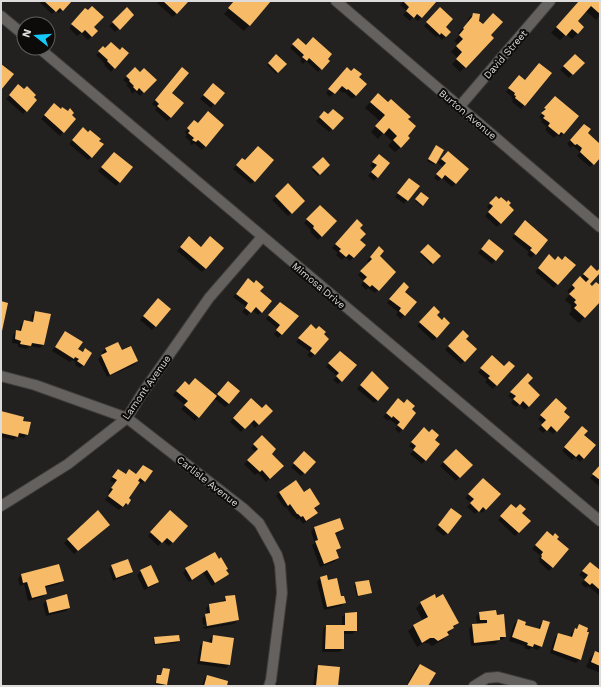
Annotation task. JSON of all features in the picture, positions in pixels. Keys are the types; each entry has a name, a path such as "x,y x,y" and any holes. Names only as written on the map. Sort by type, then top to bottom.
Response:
{"street":[{"name":"Burton Avenue","path":"336,1 600,226"},
{"name":"David Street","path":"460,106 550,1"},
{"path":"1,16 16,28"},
{"name":"Mimosa Drive","path":"48,56 600,521"},
{"name":"Lamont Avenue","path":"1,506 68,464 127,418 141,395 209,298 262,237"},
{"name":"Carlisle Avenue","path":"1,376 35,384 127,418 244,508 259,523 277,555 282,593 269,686"},
{"path":"474,686 487,678 498,677 532,686"}],"building":[{"path":"44,1 72,1 63,11 60,8 56,12"},
{"path":"163,1 187,1 188,2 177,14"},
{"path":"234,1 271,1 250,26 228,8"},
{"path":"403,1 437,1 422,18 417,14 414,18 406,11 409,7"},
{"path":"579,1 600,1 600,14 591,6 578,21 584,27 578,34 572,29 566,36 556,27"},
{"path":"92,6 104,17 94,27 98,31 92,37 85,30 82,33 71,24 85,8 88,10"},
{"path":"127,7 134,15 120,30 112,22"},
{"path":"440,7 453,19 446,27 451,32 446,37 441,33 440,35 426,22"},
{"path":"473,13 480,14 479,21 483,24 493,13 503,22 491,35 494,38 466,68 456,59 462,52 456,46 463,39 459,35 472,17"},
{"path":"313,37 332,54 328,59 330,61 322,70 309,58 307,61 302,57 304,55 292,44 298,38 306,45"},
{"path":"111,42 120,50 122,47 129,53 115,69 98,51 103,46 105,48"},
{"path":"276,54 287,64 278,73 268,63"},
{"path":"575,54 585,63 573,75 563,66"},
{"path":"539,63 552,73 525,106 515,98 515,93 508,88 519,75 525,80"},
{"path":"1,64 14,74 1,90"},
{"path":"135,67 140,72 144,68 157,80 144,93 139,88 137,91 126,76"},
{"path":"182,67 189,73 172,93 184,103 171,118 157,106 159,104 155,100"},
{"path":"347,67 351,71 354,68 362,74 359,77 367,84 356,96 342,86 335,94 328,89"},
{"path":"213,83 225,93 215,105 203,95"},
{"path":"18,84 24,89 27,86 36,95 34,97 37,100 27,112 9,95"},
{"path":"378,93 388,102 391,99 411,117 408,119 416,126 408,136 410,138 401,148 393,140 397,136 389,128 384,134 375,126 385,115 370,102"},
{"path":"555,96 579,116 564,134 561,132 559,135 548,126 550,123 543,118 545,116 541,113 546,109 544,108"},
{"path":"54,103 61,109 62,107 68,111 70,108 74,113 72,115 76,119 64,133 44,115"},
{"path":"333,109 344,118 333,130 319,117 324,111 328,114"},
{"path":"208,111 224,125 206,147 198,140 196,142 192,140 194,138 188,133 190,131 187,128 194,120 198,123"},
{"path":"584,124 591,129 588,133 600,144 600,158 594,165 580,152 582,148 577,144 575,145 570,140"},
{"path":"83,127 88,132 90,130 101,139 99,141 104,144 92,158 72,140"},
{"path":"436,145 444,150 436,164 428,159"},
{"path":"258,146 274,160 255,182 236,165 242,158 245,160"},
{"path":"448,151 469,169 456,184 445,175 442,179 436,174 446,163 441,159"},
{"path":"114,152 133,167 120,183 101,167"},
{"path":"379,154 390,163 378,178 371,172 377,165 372,162"},
{"path":"323,157 330,165 320,175 312,167"},
{"path":"409,178 420,186 408,201 397,193"},
{"path":"288,183 305,201 292,214 275,196"},
{"path":"421,192 429,198 423,206 415,199"},
{"path":"496,196 499,199 501,197 507,202 508,200 511,203 509,205 514,210 501,224 488,212 493,206 489,203"},
{"path":"320,205 337,221 322,237 313,228 314,226 306,219"},
{"path":"357,219 363,225 360,228 366,234 360,240 366,245 354,258 349,254 346,257 339,251 341,249 335,244"},
{"path":"525,220 548,240 536,255 530,250 532,248 514,234"},
{"path":"189,236 201,247 210,236 224,248 206,269 180,247"},
{"path":"489,239 504,251 496,261 481,249"},
{"path":"428,244 441,256 433,264 420,252"},
{"path":"379,246 384,251 380,256 396,272 379,291 372,285 370,287 363,281 367,277 360,271 372,259 370,257"},
{"path":"549,254 555,260 558,256 562,260 565,256 576,265 558,285 538,268"},
{"path":"591,265 597,271 600,268 600,273 590,284 592,286 596,282 600,285 600,302 585,318 574,308 577,305 574,302 576,300 569,294 575,288 572,285 580,276 586,282 589,279 583,274"},
{"path":"248,278 254,283 256,280 264,287 260,291 272,301 262,313 256,307 251,313 245,308 248,303 236,294"},
{"path":"404,282 409,287 405,292 417,302 405,316 399,311 401,308 389,299"},
{"path":"158,298 171,309 156,327 143,316"},
{"path":"1,301 8,303 2,331 1,331"},
{"path":"280,302 299,316 282,335 276,330 280,325 268,315"},
{"path":"434,306 440,312 437,315 442,320 444,317 450,323 437,338 419,322"},
{"path":"35,311 51,314 44,345 32,343 31,346 20,344 21,341 15,339 16,330 21,331 24,320 33,322"},
{"path":"311,324 316,329 319,326 326,332 324,334 329,339 315,355 310,351 312,348 298,338"},
{"path":"463,330 469,336 466,339 477,349 465,362 448,346"},
{"path":"65,331 83,342 78,349 83,352 85,348 92,353 84,366 77,361 79,359 75,357 74,359 55,347"},
{"path":"118,342 122,350 131,346 138,361 110,375 101,355 107,352 105,348"},
{"path":"340,351 357,365 342,382 336,376 339,373 328,363"},
{"path":"492,355 504,366 509,361 515,366 497,386 488,378 490,376 480,368"},
{"path":"372,371 389,388 378,401 360,385"},
{"path":"528,373 533,378 528,383 540,395 529,407 523,401 520,405 513,399 516,396 510,392"},
{"path":"195,378 217,396 199,418 184,405 188,401 176,391 185,381 189,385"},
{"path":"228,381 240,391 229,404 217,394"},
{"path":"251,398 262,408 266,404 273,411 259,425 254,420 245,429 233,418"},
{"path":"398,398 404,403 407,399 415,406 412,409 416,413 403,430 397,425 400,422 393,416 392,418 386,413"},
{"path":"556,398 567,408 564,412 570,417 557,432 551,426 547,431 541,425 546,420 540,415"},
{"path":"1,411 24,417 23,421 31,422 28,435 19,433 18,437 1,433"},
{"path":"582,426 588,431 584,435 596,445 584,459 579,454 576,457 564,447"},
{"path":"424,427 429,432 432,429 439,435 435,440 440,444 426,461 413,450 416,446 411,442"},
{"path":"262,435 276,449 272,454 284,466 270,479 262,470 260,472 247,460 258,449 253,444"},
{"path":"456,449 473,465 460,478 443,462"},
{"path":"304,451 316,462 305,474 293,463"},
{"path":"143,465 153,471 145,482 140,478 138,481 140,482 129,498 131,500 128,505 126,503 123,507 108,496 113,489 111,488 117,480 112,477 118,469 126,474 129,469 136,474"},
{"path":"600,465 600,480 592,474"},
{"path":"483,478 501,494 486,510 483,507 479,512 470,503 474,499 468,494"},
{"path":"296,480 304,492 310,488 320,504 314,508 318,513 306,521 303,516 301,517 297,514 290,504 288,506 279,492"},
{"path":"511,504 516,508 520,504 526,509 522,513 531,521 519,533 500,516"},
{"path":"451,508 462,516 448,534 438,525"},
{"path":"98,510 110,525 78,551 67,539"},
{"path":"170,510 188,526 173,543 167,538 162,543 150,532"},
{"path":"340,518 344,529 335,533 341,548 336,550 339,558 324,564 315,541 318,540 314,527"},
{"path":"547,531 553,536 555,533 559,537 557,539 569,549 553,568 541,558 543,552 535,545"},
{"path":"215,552 219,559 221,557 228,569 226,570 229,574 215,583 207,570 192,580 185,568"},
{"path":"128,559 133,572 116,578 111,565"},
{"path":"590,562 600,570 600,590 592,583 590,585 584,580 588,575 582,571"},
{"path":"59,564 64,581 45,586 47,594 32,598 27,582 23,583 21,574"},
{"path":"151,565 159,582 148,587 140,570"},
{"path":"327,575 328,580 337,578 341,596 344,596 346,603 327,607 320,577"},
{"path":"369,580 372,593 358,596 355,582"},
{"path":"67,594 70,608 49,613 46,600"},
{"path":"435,594 436,598 443,594 459,623 447,632 449,635 438,641 434,638 430,638 422,643 413,625 428,617 420,602"},
{"path":"235,595 239,620 207,626 205,614 210,613 209,604 226,601 225,596"},
{"path":"496,610 497,615 504,614 506,637 500,637 500,640 474,643 472,624 487,623 487,620 480,620 479,612"},
{"path":"357,612 357,631 344,631 344,649 325,649 326,625 345,625 345,613"},
{"path":"518,619 526,622 525,625 540,629 543,620 550,622 542,647 534,644 533,647 527,645 528,643 512,637"},
{"path":"579,624 588,628 587,632 589,632 581,660 553,650 558,633 572,637 575,628 577,629"},
{"path":"179,635 180,641 155,644 154,637"},
{"path":"213,635 234,638 230,665 200,661 203,641 212,643"},
{"path":"595,651 600,653 600,666 591,662"},
{"path":"420,664 436,673 428,686 407,686"},
{"path":"318,665 340,667 338,686 316,686"},
{"path":"163,668 170,669 167,685 156,683 157,675 161,675"},
{"path":"207,675 228,681 227,686 204,686"}]}
